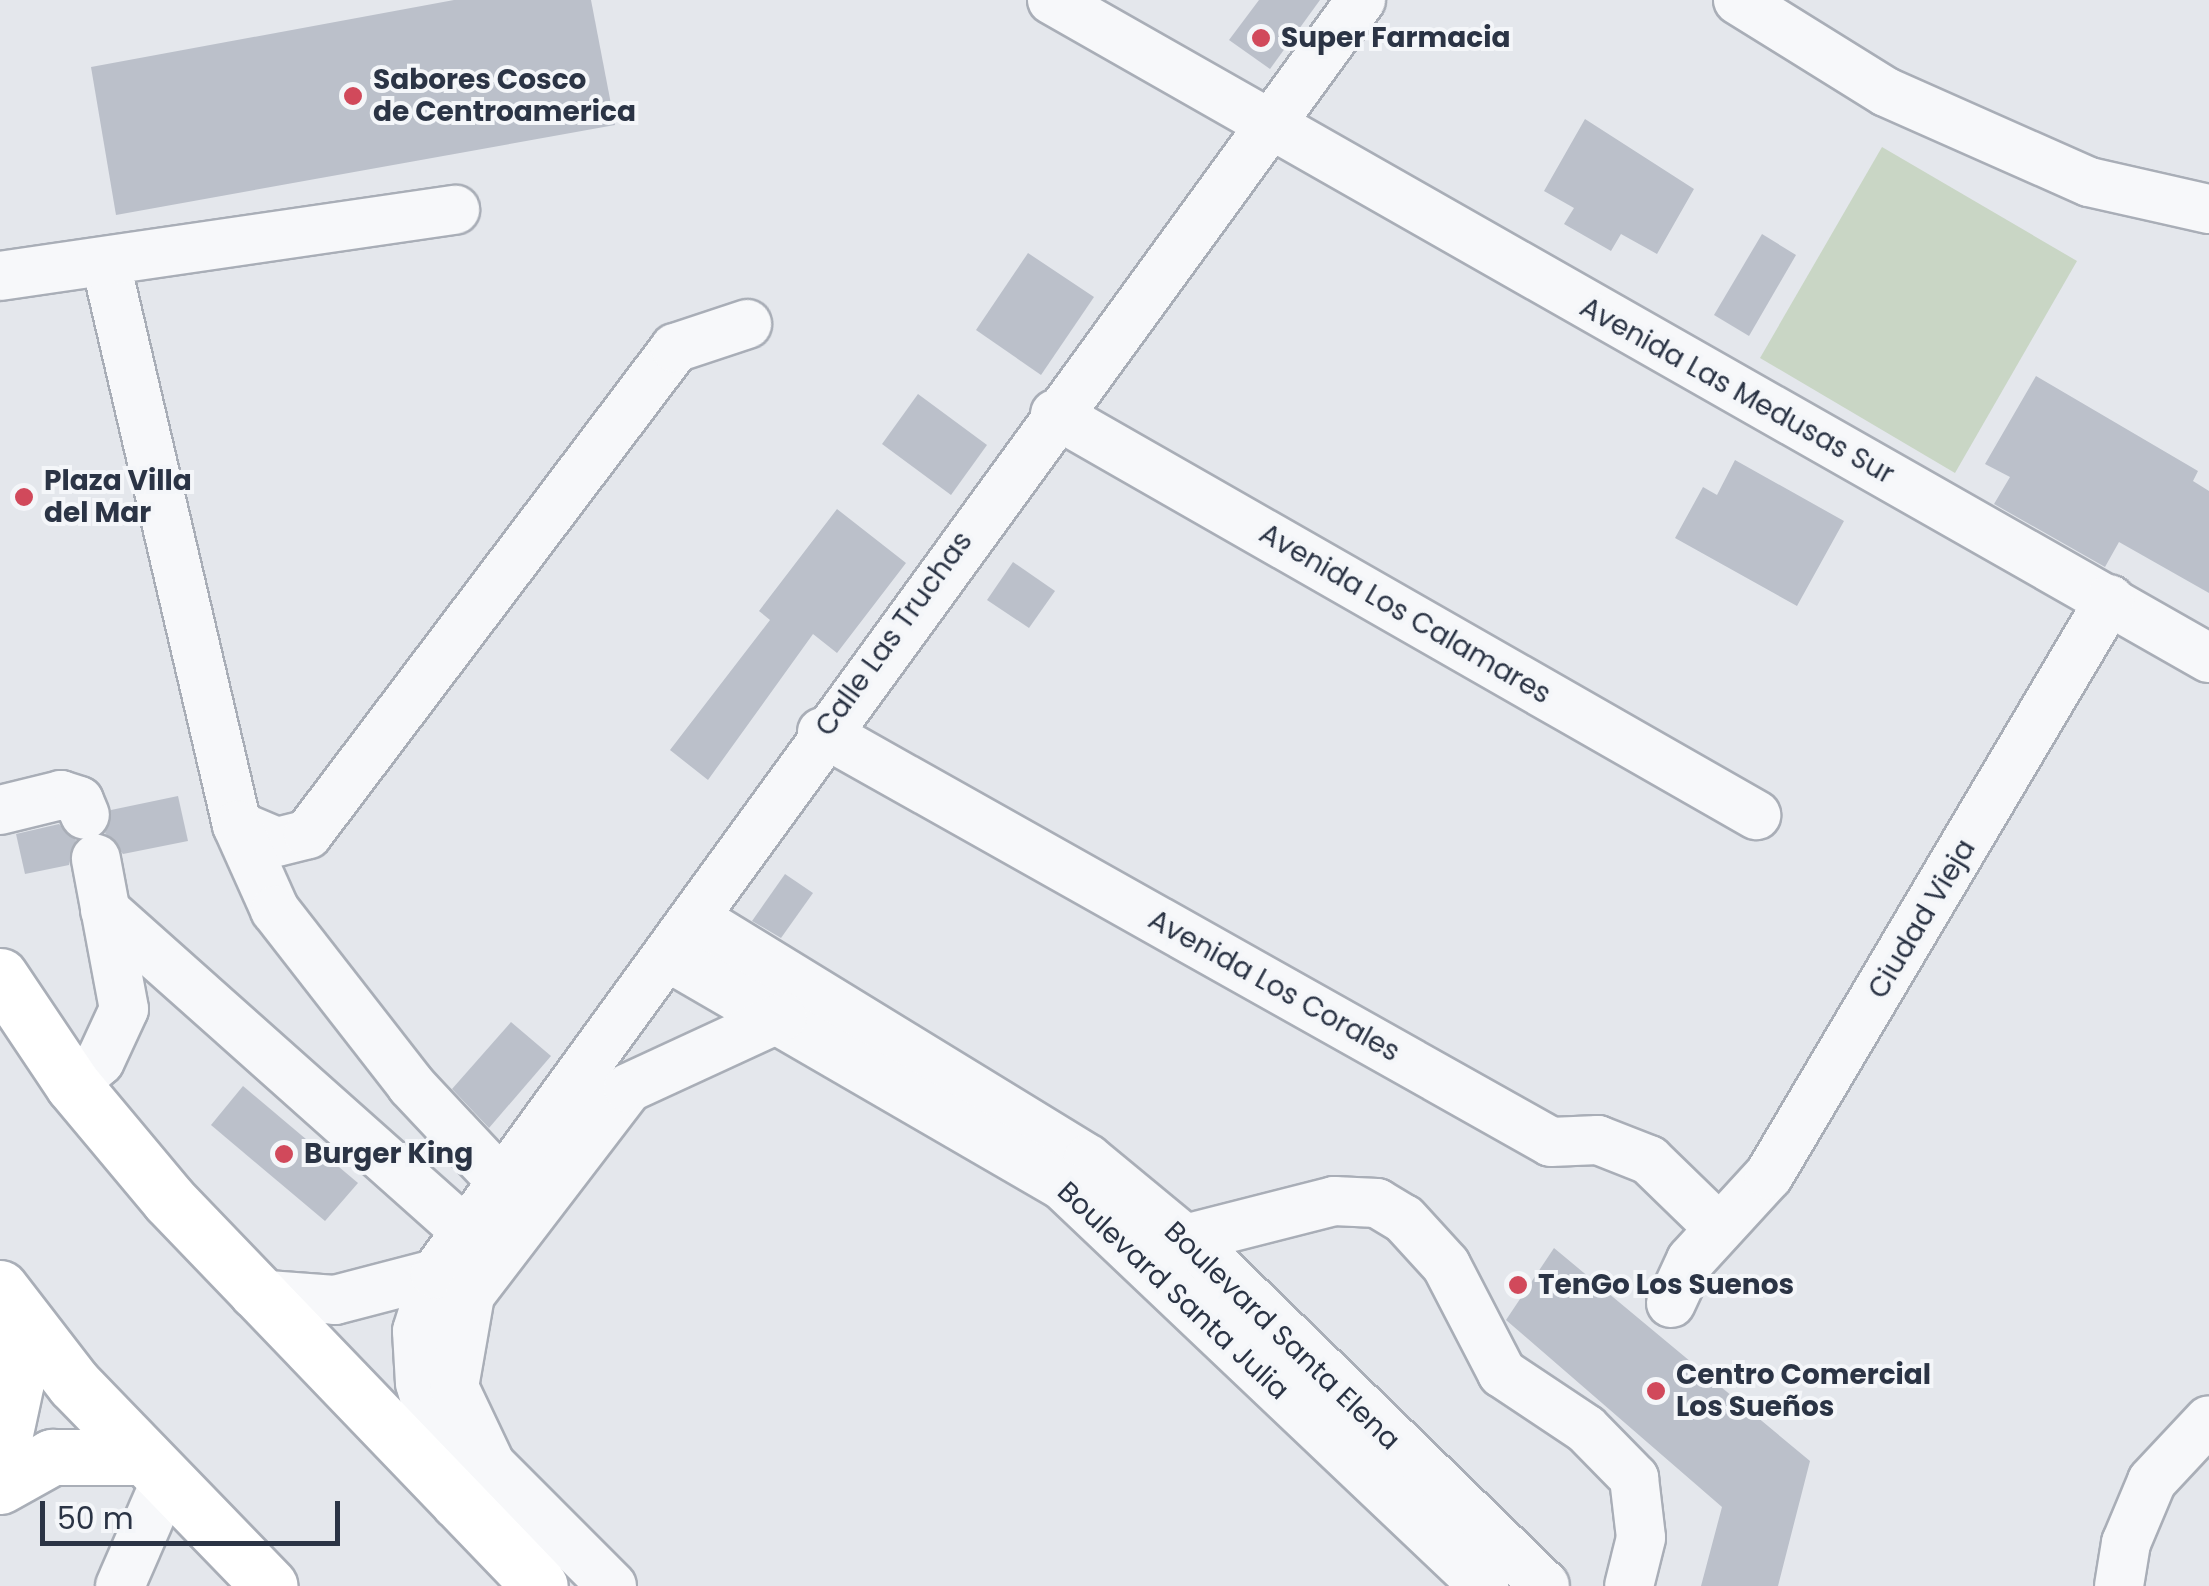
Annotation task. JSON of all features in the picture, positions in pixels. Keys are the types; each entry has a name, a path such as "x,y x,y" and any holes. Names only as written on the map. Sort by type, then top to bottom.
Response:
{"main road":[{"path":"0,976 73,1085 254,1294 456,1507 540,1586"},
{"path":"0,1456 16,1382 9,1300"},
{"path":"9,1300 155,1468 270,1586"},
{"path":"0,1486 52,1457 155,1468"}],"street":[{"name":"Avenida Las Medusas Sur","path":"1052,0 1264,126 2209,658"},
{"name":"Calle Las Truchas","path":"456,1507 420,1383 417,1331 435,1274 668,957 822,732 1264,126 1361,0"},
{"path":"1738,0 1920,107 2089,182 2209,209"},
{"path":"0,276 106,264 455,210"},
{"path":"106,264 237,824 276,910 411,1085 503,1183"},
{"path":"237,824 276,842 308,834 675,348 747,324"},
{"name":"Avenida Los Calamares","path":"1055,414 1756,815"},
{"name":"Ciudad Vieja","path":"1671,1303 1691,1260 1769,1175 2110,600"},
{"name":"Avenida Los Corales","path":"822,732 1551,1142 1598,1140 1649,1160 1719,1228"},
{"path":"0,810 61,795 79,802 91,837 124,1009 100,1061 73,1085"},
{"path":"105,910 467,1232"},
{"name":"Boulevard Santa Elena","path":"695,918 1088,1159 1185,1239 1545,1586"},
{"name":"Boulevard Santa Julia","path":"668,957 782,1017 1063,1186 1484,1586"},
{"path":"612,1586 491,1465 454,1386 470,1295 628,1088 782,1017"},
{"path":"591,1057 628,1088"},
{"path":"1185,1239 1334,1201 1377,1203 1404,1219 1446,1265 1502,1373 1586,1428 1634,1478 1641,1538 1630,1586"},
{"path":"254,1294 335,1300 435,1274"},
{"path":"2119,1586 2126,1542 2152,1481 2209,1420"},
{"path":"120,1586 155,1468"}],"green space":[{"path":"1882,147 2077,261 1955,473 1760,358"}],"building":[{"name":"Sabores Cosco de Centroamerica","path":"454,0 591,0 615,125 116,215 91,67"},
{"path":"1259,0 1320,0 1270,69 1229,40"},
{"path":"1585,119 1694,189 1657,254 1621,234 1611,251 1564,224 1574,208 1544,191"},
{"path":"1762,234 1796,255 1749,336 1714,315"},
{"path":"1028,253 1094,297 1041,375 976,330"},
{"path":"2036,376 2198,471 2193,481 2209,491 2209,593 2119,542 2105,567 1994,504 2010,477 1985,464"},
{"path":"918,394 987,445 951,495 882,444"},
{"path":"1735,460 1844,521 1797,606 1675,538 1703,487 1717,495"},
{"path":"837,509 906,563 837,653 813,634 708,780 670,750 770,620 759,611"},
{"path":"1013,562 1055,591 1029,628 987,600"},
{"path":"178,796 188,841 123,854 105,833 111,810"},
{"path":"59,824 76,840 69,865 25,874 16,834"},
{"path":"785,874 813,893 781,938 752,921"},
{"path":"511,1022 551,1056 489,1128 452,1089"},
{"name":"Burger King","path":"243,1086 358,1183 325,1221 211,1125"},
{"name":"Centro Comercial Los Sueños","path":"1554,1248 1810,1461 1778,1586 1701,1586 1722,1507 1506,1320"}],"place":[{"name":"Super Farmacia","path":"1261,38"},
{"name":"Sabores Cosco de Centroamerica","path":"353,96"},
{"name":"Plaza Villa del Mar","path":"24,497"},
{"name":"Burger King","path":"284,1154"},
{"name":"TenGo Los Suenos","path":"1518,1285"},
{"name":"Centro Comercial Los Sueños","path":"1656,1391"}]}
